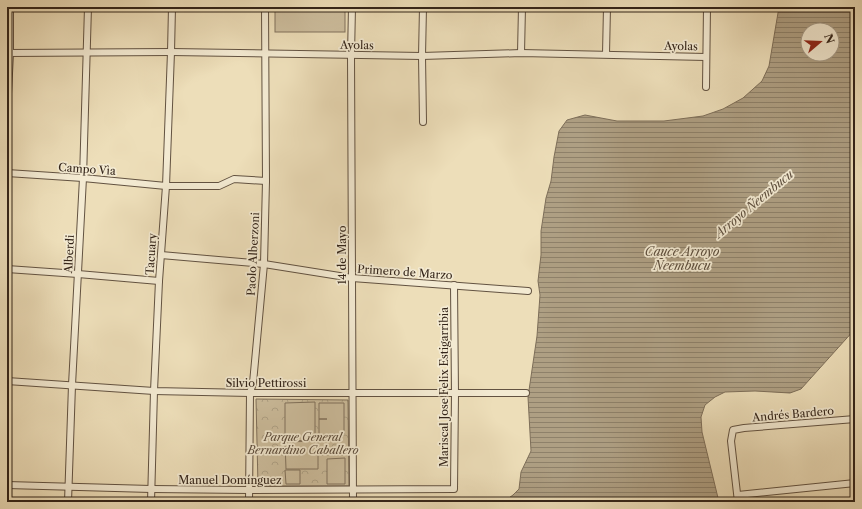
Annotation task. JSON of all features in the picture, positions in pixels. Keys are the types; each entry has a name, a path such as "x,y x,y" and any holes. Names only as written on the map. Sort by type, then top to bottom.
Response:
{"street":[{"path":"7,114 10,7"},
{"name":"Alberdi","path":"68,502 72,386 83,178 88,7"},
{"name":"Tacuary","path":"151,502 154,392 159,281 166,186 172,7"},
{"name":"Paolo Alberzoni","path":"249,502 250,393 253,383 264,264 266,181 265,7"},
{"name":"14 de Mayo","path":"352,7 353,502"},
{"path":"423,7 423,122"},
{"path":"521,53 522,7"},
{"path":"606,54 607,7"},
{"path":"706,87 707,7"},
{"name":"Ayolas","path":"9,53 171,52 422,56 521,53 706,57"},
{"name":"Campo Vìa","path":"7,174 83,178 166,186 219,186 234,179 266,181"},
{"name":"Primero de Marzo","path":"161,254 264,264 352,278 528,291"},
{"path":"7,269 159,281"},
{"name":"Mariscal Jose Felix Estigarribia","path":"454,285 454,489"},
{"name":"Silvio Pettirossi","path":"7,381 154,392 526,393"},
{"name":"Andrés Bardero","path":"738,495 731,441 733,430 855,419"},
{"path":"738,502 738,495 855,483"},
{"name":"Manuel Domínguez","path":"7,485 249,490 454,489"}],"green space":[{"path":"275,7 345,7 345,32 275,32"},
{"name":"Parque General Bernardino Caballero","path":"256,399 348,400 349,486 258,486"},
{"path":"315,402 315,440 285,441 285,403"},
{"path":"319,403 344,403 344,434 319,435"},
{"path":"318,441 318,469 286,469 285,442"},
{"path":"345,458 345,484 327,484 327,459"},
{"path":"285,470 300,470 300,484 286,484"}],"water":[{"name":"Cauce Arroyo Ñeembucu","path":"779,7 855,7 855,329 801,389 790,393 755,391 725,392 715,397 705,405 701,417 702,432 719,502 499,502 506,500 519,489 521,472 531,451 528,397 537,336 540,295 538,281 541,255 541,231 559,131 567,120 585,115 617,121 664,121 703,116 723,109 743,98 762,81 769,66"}],"water label":[{"name":"Arroyo Ñeembucu","path":"754,204"}]}
